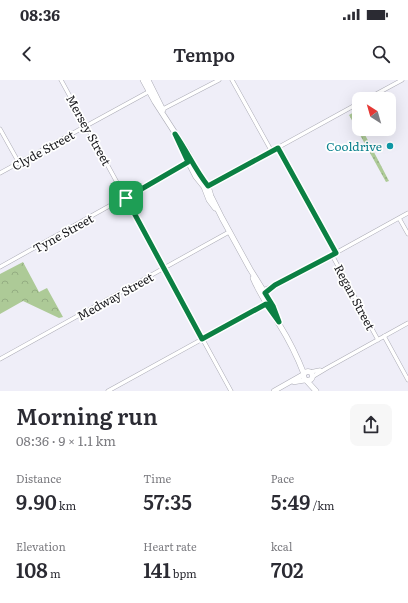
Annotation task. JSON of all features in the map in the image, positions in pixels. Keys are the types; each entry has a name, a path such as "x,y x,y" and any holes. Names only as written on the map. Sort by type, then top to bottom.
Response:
{"main road":[{"path":"144,80 162,110"},
{"path":"148,80 188,162 198,180 204,187 208,200 222,218"},
{"path":"175,134 188,153 201,178 208,186 211,196 229,232 273,306 279,322"},
{"path":"250,269 266,304 279,322 299,359 311,375 316,391"},
{"path":"299,359 304,378 316,391"},
{"path":"304,374 307,371 311,375"},
{"path":"306,380 309,380 311,375"}],"street":[{"name":"Mersey Street","path":"61,80 231,391"},
{"path":"162,110 219,80"},
{"path":"232,80 272,152"},
{"path":"380,92 402,80"},
{"name":"Clyde Street","path":"0,173 150,91"},
{"path":"208,186 352,107"},
{"path":"0,129 19,163"},
{"name":"Regan Street","path":"278,148 378,340"},
{"name":"Tyne Street","path":"0,267 188,162"},
{"path":"264,291 408,213"},
{"path":"399,218 408,234"},
{"name":"Medway Street","path":"0,359 229,232"},
{"path":"108,391 266,304"},
{"path":"311,375 317,371 327,368 408,323"},
{"path":"384,336 408,380"},
{"path":"274,391 289,384 304,374"},
{"path":"289,384 306,380"}],"green space":[{"path":"352,113 352,120 349,115"},
{"path":"361,136 366,136 389,181 386,182"},
{"path":"23,262 39,292 47,288 63,317 59,318 23,301 0,314 0,274"}],"place":[{"name":"Cooldrive","path":"390,146"}],"route":[{"path":"175,134 188,153 201,178 208,186 278,148 336,253 275,285 265,293 273,306 279,322 266,304 202,339 126,198 188,162 175,134"}]}
